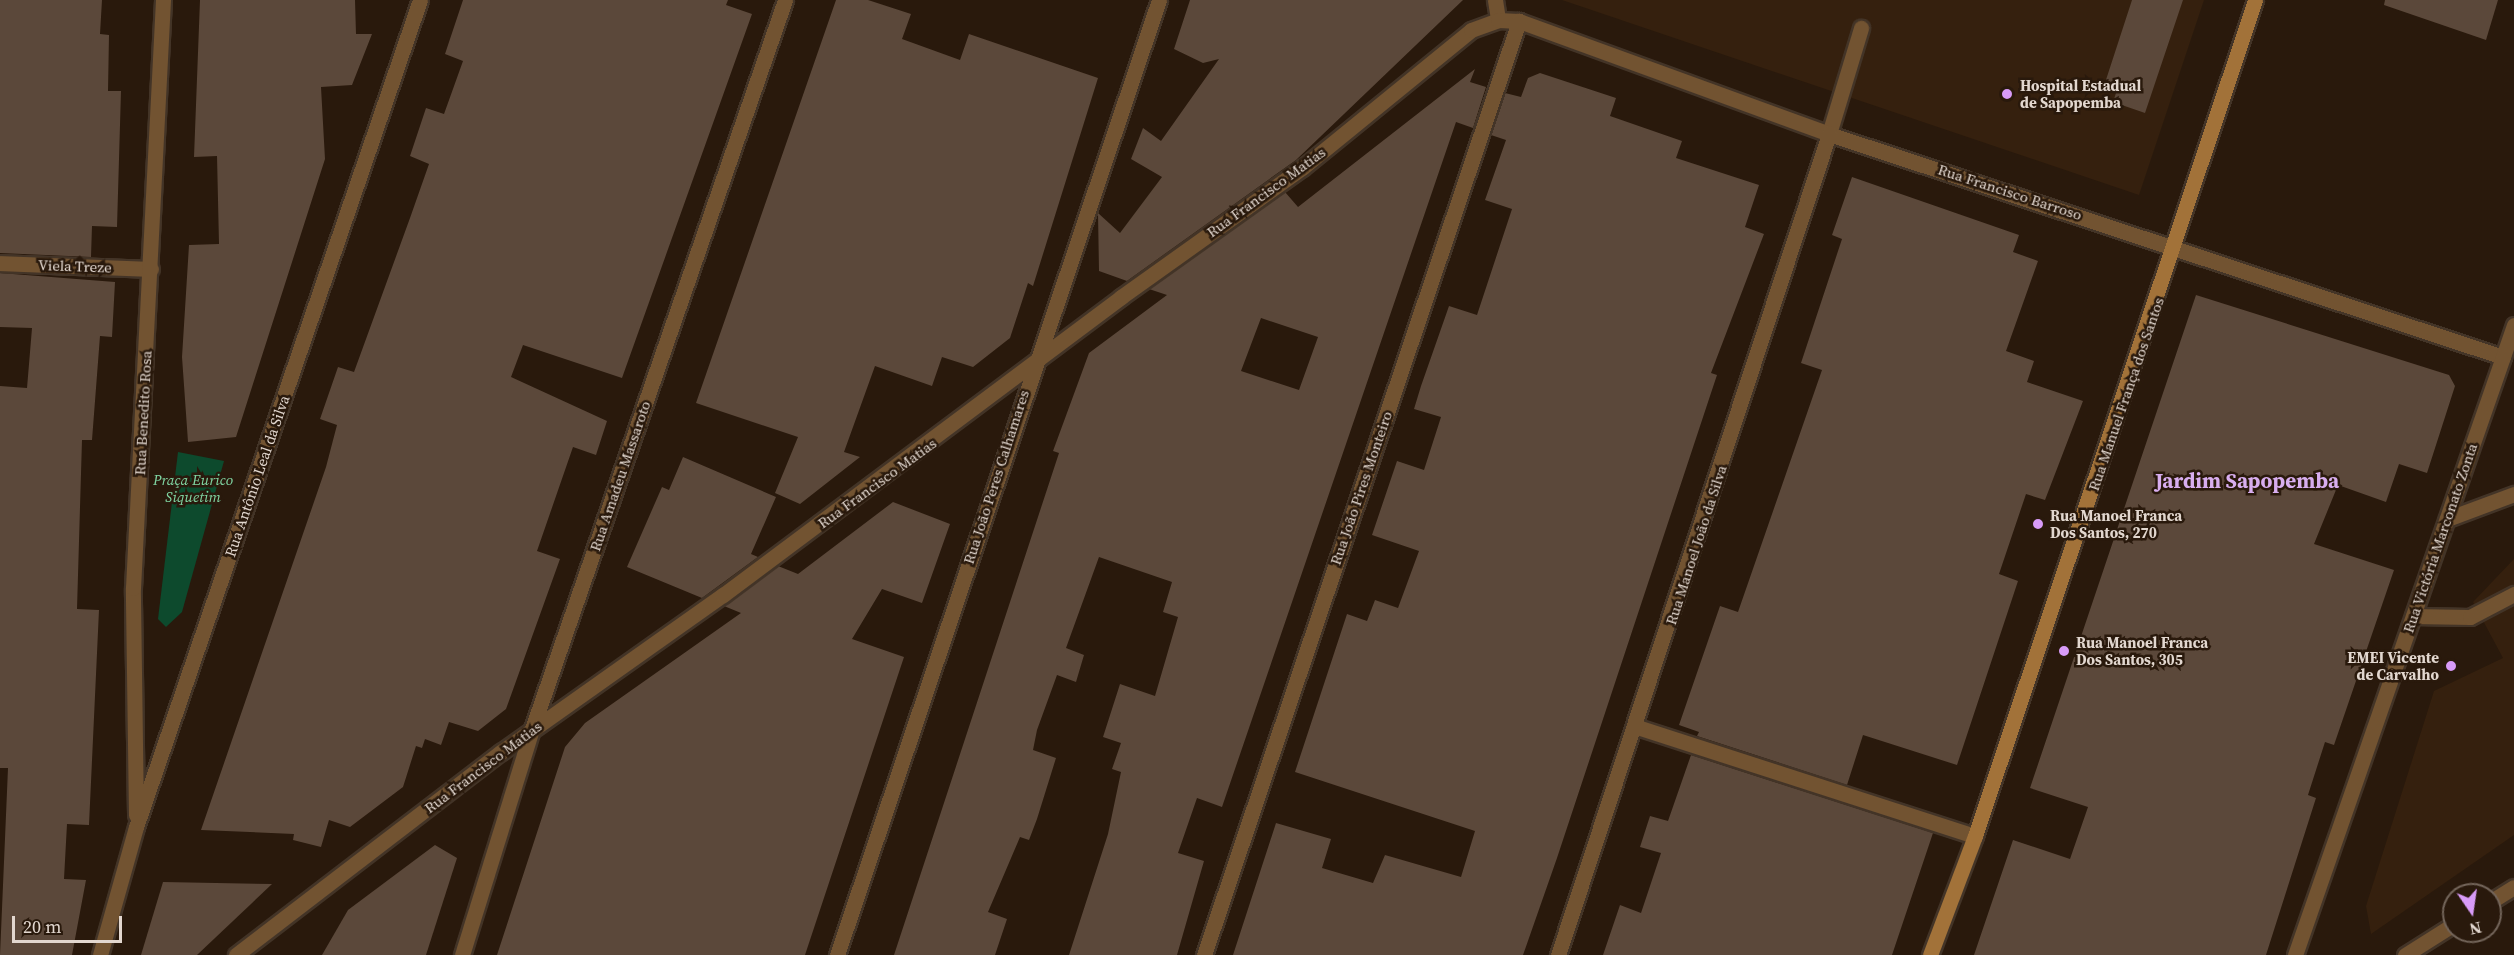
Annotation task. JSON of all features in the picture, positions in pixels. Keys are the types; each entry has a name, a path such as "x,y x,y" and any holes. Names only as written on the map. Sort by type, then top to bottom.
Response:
{"street":[{"name":"Rua Benedito Rosa","path":"136,827 133,588 163,0"},
{"name":"Rua Antônio Leal da Silva","path":"100,955 136,827 420,0"},
{"name":"Rua Amadeu Massaroto","path":"462,955 532,729 785,0"},
{"name":"Rua João Peres Calhamares","path":"837,955 1033,365 1159,0"},
{"path":"1495,0 1498,20"},
{"name":"Rua Manuel França dos Santos","path":"1930,955 1975,836 2176,246 2255,0"},
{"name":"Rua Francisco Matias","path":"236,955 532,729 723,595 1302,168 1471,30 1498,20 1519,21"},
{"name":"Rua Francisco Barroso","path":"1519,21 1829,134 2176,246 2503,357"},
{"name":"Rua João Pires Monteiro","path":"1204,955 1519,21"},
{"name":"Rua Manoel João da Silva","path":"1558,955 1637,727 1829,134 1861,28"},
{"name":"Viela Treze","path":"0,264 151,269"},
{"name":"Rua Victória Marconato Zonta","path":"2295,955 2514,325"},
{"path":"2446,519 2514,494"},
{"path":"2413,616 2470,617 2514,594"},
{"path":"1637,727 1975,836"},
{"path":"2405,955 2442,932"}],"shaded area":[{"name":"Hospital Estadual de Sapopemba","path":"1562,0 2204,0 2139,195"},
{"path":"2514,559 2514,835 2371,934 2366,906 2434,691 2503,658 2473,602"}],"green space":[{"name":"Praça Eurico Siquetim","path":"178,452 224,461 182,612 166,627 158,619"}],"building":[{"path":"0,0 102,0 100,34 109,35 108,91 121,91 117,227 92,226 91,257 0,253"},
{"path":"200,0 355,0 356,34 372,34 352,85 321,87 325,159 236,437 188,442 182,357 189,245 219,244 217,156 194,157"},
{"path":"463,0 728,0 726,5 752,14 622,378 523,345 511,377 607,421 596,455 573,447 537,551 560,559 506,709 478,731 449,722 441,745 425,739 422,748 416,746 403,787 350,827 329,820 321,847 293,840 294,834 201,830 326,467 337,425 320,419 338,367 354,372 429,164 410,156 426,108 444,114 463,61 445,54"},
{"path":"836,0 868,0 911,14 902,39 960,60 969,34 1098,78 1033,286 1028,283 1010,338 973,367 942,357 932,386 875,366 844,452 860,457 800,504 775,493 798,437 696,403"},
{"path":"1190,0 1463,0 1296,160 1127,281 1099,271 1098,213 1120,233 1162,177 1131,159 1143,128 1161,141 1219,59 1203,63 1174,49"},
{"path":"2132,0 2183,0 2145,113 2113,102 2116,93 2103,89"},
{"path":"2385,0 2498,0 2486,40 2384,5"},
{"path":"1475,69 1470,82 1486,87 1473,128 1456,122 1222,807 1197,798 1178,853 1204,861 1177,955 1069,955 1108,834 1121,772 1112,769 1121,743 1103,737 1120,684 1155,696 1178,617 1163,612 1172,582 1099,557 1066,648 1084,655 1076,682 1057,675 1037,730 1033,750 1056,758 1037,819 1029,840 1020,837 988,912 1007,919 995,955 894,955 1059,453 1053,451 1089,353 1167,295 1149,289 1285,192 1298,207","holes":["1261,318 1318,337 1299,390 1241,371"]},
{"path":"1540,73 1616,98 1610,116 1682,141 1676,158 1759,185 1745,227 1764,234 1711,373 1717,375 1557,858 1523,955 1233,955 1276,823 1331,839 1322,868 1373,883 1385,855 1461,877 1475,831 1295,772 1347,614 1367,621 1375,600 1398,608 1419,551 1372,535 1397,461 1424,470 1441,417 1414,409 1421,386 1449,306 1477,315 1512,209 1485,200 1506,140 1491,135 1505,93 1521,97 1528,78"},
{"path":"1852,177 2019,235 2013,252 2038,261 2006,351 2034,361 2027,382 2083,401 2045,500 2026,494 1999,574 2018,581 1957,765 1863,735 1847,785 1697,736 1699,732 1679,725 1720,606 1738,612 1822,370 1801,363 1842,239 1832,235"},
{"path":"0,273 115,282 112,337 100,336 92,440 82,440 77,609 99,610 89,825 67,824 64,879 86,880 72,955 0,955 8,768 0,768 0,386 27,388 32,328 0,327"},
{"path":"2196,295 2449,375 2455,386 2427,473 2399,464 2386,502 2338,485 2314,544 2394,570 2334,745 2325,742 2308,795 2316,798 2266,955 1974,955 2013,840 2070,859 2088,807 2030,788"},
{"path":"683,457 776,497 751,554 758,557 702,598 627,567 662,487 669,490"},
{"path":"893,502 950,524 922,603 882,589 852,639 904,657 805,955 497,955 565,747 585,723 741,613 724,606 778,566 798,574"},
{"path":"1691,755 1933,833 1892,955 1603,955 1620,905 1641,913 1661,853 1640,847 1650,816 1668,821"},
{"path":"435,845 457,858 426,955 322,955 348,910"},
{"path":"163,882 272,884 197,955 141,955"}],"place":[{"name":"Hospital Estadual de Sapopemba","path":"2007,94"},
{"name":"Rua Manoel Franca Dos Santos, 270","path":"2038,524"},
{"name":"Rua Manoel Franca Dos Santos, 305","path":"2064,651"},
{"name":"EMEI Vicente de Carvalho","path":"2451,666"}],"district":[{"name":"Jardim Sapopemba","path":"2247,481"}]}
